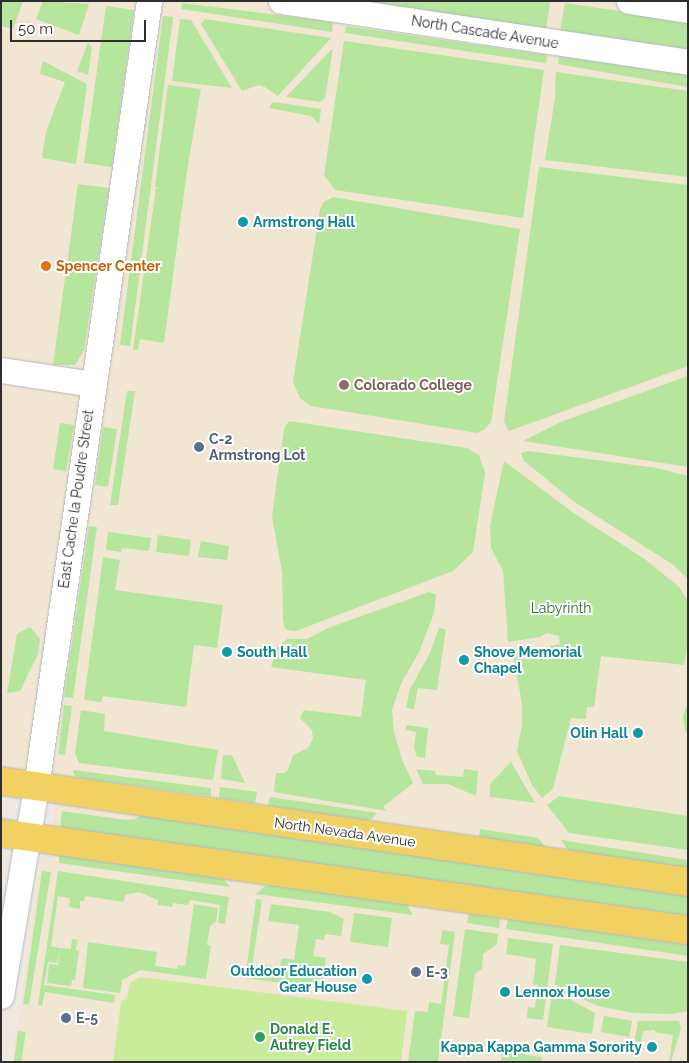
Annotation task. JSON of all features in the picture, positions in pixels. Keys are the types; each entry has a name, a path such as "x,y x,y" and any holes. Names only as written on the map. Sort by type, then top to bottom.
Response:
{"main road":[{"name":"North Nevada Avenue","path":"1,781 688,882"},
{"path":"1,833 688,930"}],"street":[{"name":"East Cache la Poudre Street","path":"1,996 36,787 148,1"},
{"name":"North Cascade Avenue","path":"282,1 688,62"},
{"path":"629,1 688,10"},
{"path":"1,370 93,384"}],"shaded area":[{"name":"Colorado College","path":"1,1 688,1 688,1062 12,1062 40,862 49,855 59,777 1,768"}],"green space":[{"path":"1,1 23,1 13,29 1,26"},
{"path":"43,1 89,4 79,35 36,19"},
{"path":"357,1 543,1 550,2 546,30"},
{"path":"182,3 333,22 332,32 181,9"},
{"path":"565,3 688,21 688,51 560,32"},
{"path":"106,6 134,10 112,167 84,163"},
{"path":"163,16 173,17 130,346 120,345"},
{"path":"180,19 191,20 232,88 172,81"},
{"path":"205,19 331,38 278,96 259,85 242,91 201,24"},
{"path":"346,26 547,55 546,63 345,33"},
{"path":"344,41 544,70 523,218 335,190 324,175"},
{"path":"88,43 92,47 88,75 77,71"},
{"path":"333,48 325,98 320,102 286,97"},
{"path":"559,56 688,75 688,87 558,64"},
{"path":"43,61 87,84 76,164 42,158 46,132 65,82 40,74"},
{"path":"556,72 688,91 688,177 545,160 555,98"},
{"path":"168,85 201,89 187,171 164,343 140,339 138,350 133,350 156,188 163,188 155,187"},
{"path":"273,102 321,109 319,124 311,116 269,108"},
{"path":"539,167 688,185 688,366 509,431 504,422"},
{"path":"78,184 109,188 84,350 75,365 53,365"},
{"path":"333,197 520,229 491,422 485,429 478,433 311,406 300,398 293,382 320,209 324,202"},
{"path":"688,376 688,467 523,441 563,421"},
{"path":"127,391 135,391 118,505 110,505"},
{"path":"289,421 467,448 479,455 485,473 473,552 453,571 296,631 286,630 283,621 282,572 272,516 284,429"},
{"path":"60,423 74,425 66,471 53,469"},
{"path":"103,427 117,429 108,487 95,485"},
{"path":"528,451 657,468 688,476 688,579 672,564 576,503 524,461 521,453"},
{"name":"Labyrinth","path":"504,461 575,514 646,560 679,587 688,601 688,639 684,665 601,656 594,707 587,707 586,719 571,718 553,789 542,798 532,785 517,751 522,725 522,703 513,656 520,649 541,648 560,644 559,636 547,633 540,637 508,642 503,571 491,548 490,526"},
{"path":"89,526 97,527 73,698 64,697"},
{"path":"108,532 151,538 149,551 122,548 121,552 106,550"},
{"path":"158,535 191,540 189,556 156,552"},
{"path":"201,541 229,546 227,560 198,557"},
{"path":"103,557 120,560 115,590 223,605 217,648 194,645 186,707 103,696 101,702 84,700"},
{"path":"429,592 436,595 434,613 419,652 401,684 392,710 394,732 402,760 413,783 383,807 387,811 274,792 276,773 284,773 288,770 293,755 308,748 313,739 312,730 300,718 304,710 361,717 366,680 271,667 277,648 287,639 307,639 328,628"},
{"path":"30,627 40,639 38,654 20,691 7,693 17,634"},
{"path":"439,628 446,629 437,690 418,688 414,709 406,708 410,689 430,653"},
{"path":"688,702 688,736 683,716"},
{"path":"64,705 72,706 65,755 58,754"},
{"path":"81,710 105,714 104,731 218,750 213,780 79,763 75,753"},
{"path":"406,725 428,728 425,758 417,757 414,748 416,732 406,730"},
{"path":"223,755 232,755 245,783 221,779"},
{"path":"511,762 536,803 490,797 490,784"},
{"path":"416,769 435,771 436,775 463,777 464,769 478,771 476,796 448,784 423,784"},
{"path":"73,770 211,788 211,796 80,778 74,775"},
{"path":"220,787 257,792 255,803 219,798"},
{"path":"559,796 688,816 688,850 569,833 547,805"},
{"path":"270,797 377,813 370,821 268,806"},
{"path":"62,811 126,820 134,819 144,814 688,893 688,921 60,831"},
{"path":"480,829 538,838 551,854 478,845"},
{"path":"561,840 688,860 688,872 572,855"},
{"path":"59,854 221,876 230,887 59,863"},
{"path":"42,871 51,872 29,1004 23,1005"},
{"path":"58,871 229,897 225,924 218,923 220,905 190,900 188,905 173,903 172,907 158,905 158,900 139,892 125,895 124,902 85,896 84,901 80,901 80,909 69,907 70,898 58,896 51,946 60,948 57,963 48,962 44,985 115,995 114,1003 45,992 42,1006 38,1005"},
{"path":"276,883 407,904 413,915 256,894 265,886"},
{"path":"256,899 262,900 251,974 258,975 260,964 280,967 282,958 294,960 299,925 268,921 271,904 330,912 344,919 341,936 325,934 324,940 316,939 313,956 326,958 321,988 245,978"},
{"path":"194,904 218,908 216,922 210,926 207,945 211,946 206,979 140,970 122,980 120,993 83,988 88,942 157,952 155,966 177,969 178,965 185,966"},
{"path":"354,913 392,918 388,947 350,942"},
{"path":"469,913 500,919 499,928 467,923"},
{"path":"508,918 688,945 688,956 506,929"},
{"path":"465,929 498,934 497,944 483,954 482,969 475,974 469,1018 453,1016"},
{"path":"442,930 455,932 438,1062 408,1062 415,1011 428,1012 429,1002 441,1004 449,945 440,944"},
{"path":"508,938 553,944 543,1020 527,1018 528,1007 535,1008 538,985 533,985 536,959 506,954"},
{"path":"72,939 78,940 76,950 79,951 75,980 72,980 71,986 47,983 49,964 58,965 60,948 71,949"},
{"path":"560,945 688,962 688,1011 671,1014 633,1013 598,1006 578,997 555,984"},
{"name":"Donald E. Autrey Field","path":"140,977 407,1011 401,1062 113,1062 121,1002 127,998 130,983"},
{"path":"558,993 595,1013 592,1034 547,1027 552,995"},
{"path":"604,1016 632,1021 629,1037 601,1032"},
{"path":"638,1021 679,1021 681,1029 671,1062 669,1062 673,1035 655,1032 655,1030 643,1031 641,1043 634,1045"},
{"path":"18,1031 26,1032 21,1062 14,1062"},
{"path":"503,1048 526,1051 526,1055 542,1057 541,1062 501,1062"}],"place":[{"name":"Armstrong Hall","path":"243,222"},
{"name":"Spencer Center","path":"46,266"},
{"name":"Colorado College","path":"344,385"},
{"name":"C-2 Armstrong Lot","path":"199,447"},
{"name":"South Hall","path":"227,652"},
{"name":"Shove Memorial Chapel","path":"464,660"},
{"name":"Olin Hall","path":"638,733"},
{"name":"E-3","path":"416,972"},
{"name":"Outdoor Education Gear House","path":"367,979"},
{"name":"Lennox House","path":"505,992"},
{"name":"E-5","path":"66,1018"},
{"name":"Donald E. Autrey Field","path":"260,1037"},
{"name":"Kappa Kappa Gamma Sorority","path":"652,1047"}]}
